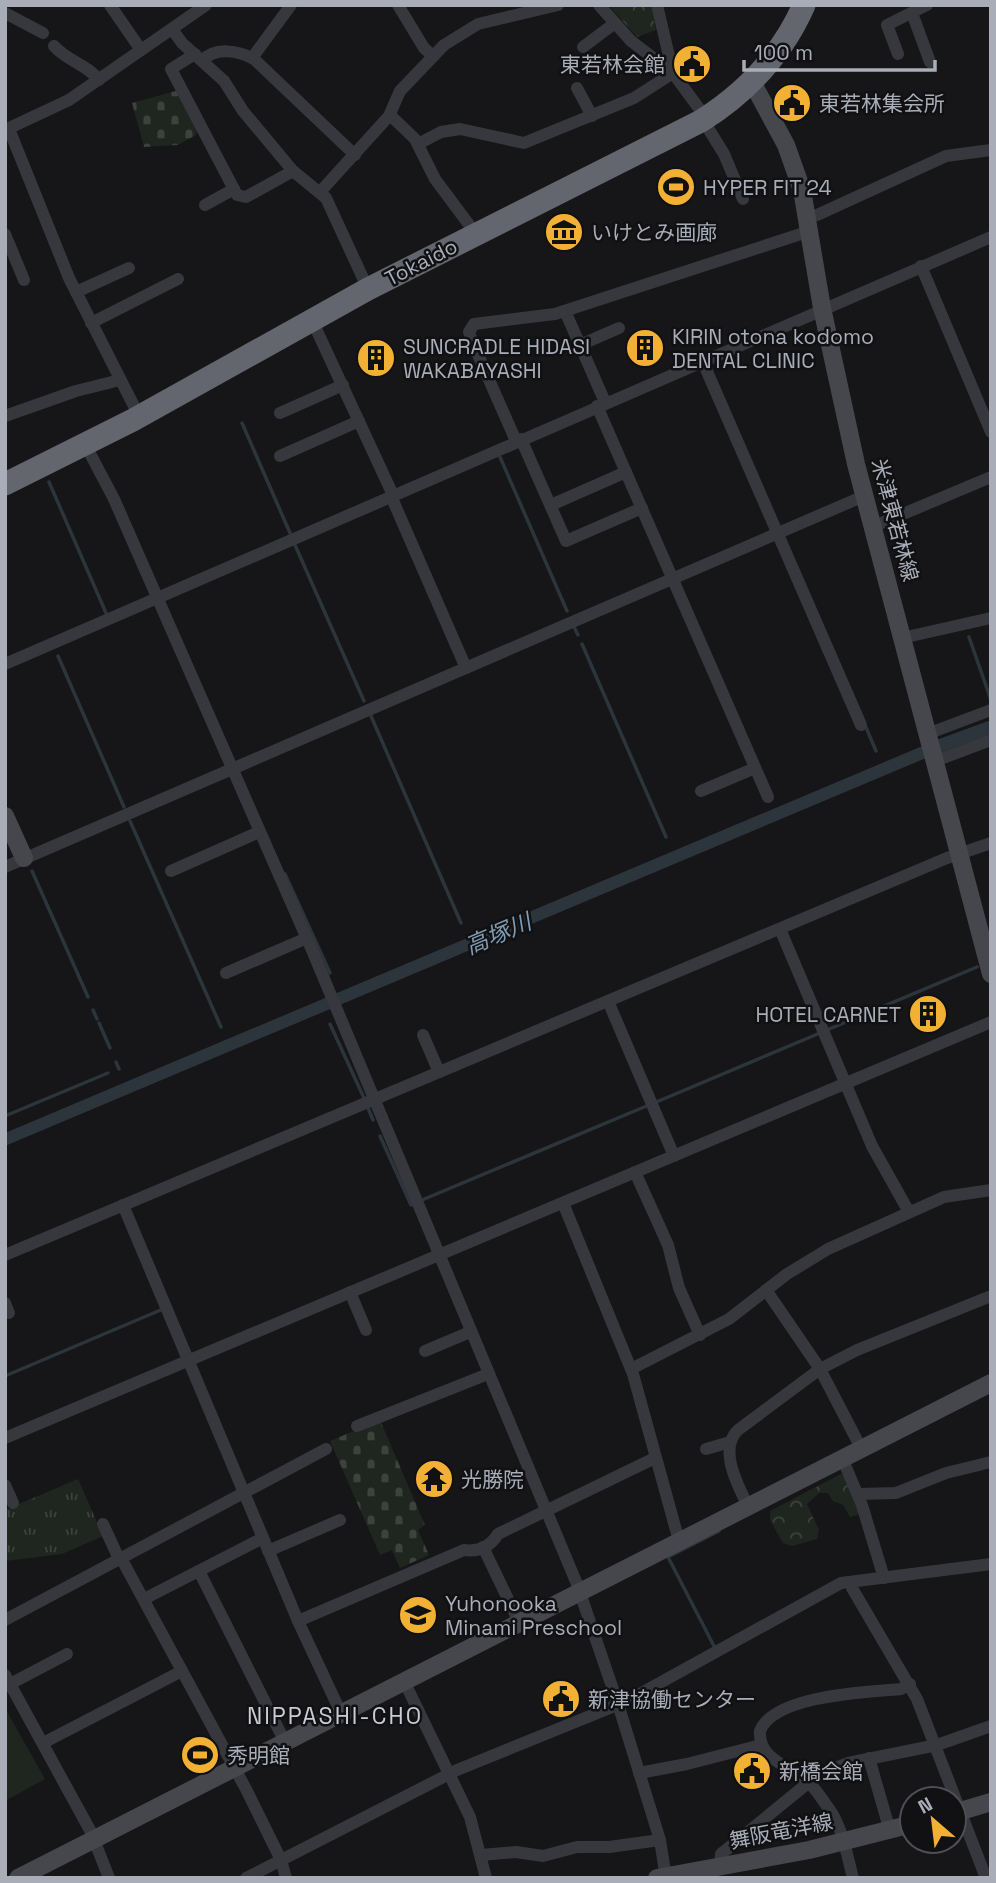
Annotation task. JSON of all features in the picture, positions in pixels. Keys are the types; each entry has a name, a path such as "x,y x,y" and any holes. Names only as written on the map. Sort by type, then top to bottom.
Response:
{"highway":[{"name":"Tokaido","path":"5,484 139,416 311,318 705,119 752,82 786,40 804,5"}],"main road":[{"name":"米津東若林線","path":"752,82 791,156 809,224 822,308 864,496 991,974"},
{"path":"5,816 24,858"},
{"path":"18,1878 991,1382"},
{"path":"968,1809 991,1802"},
{"name":"舞阪竜洋線","path":"663,1877 843,1842 898,1828"}],"street":[{"path":"110,5 141,50"},
{"path":"139,416 76,292 7,129 69,100 206,5"},
{"path":"252,58 292,5"},
{"path":"398,5 424,48 433,56"},
{"path":"320,192 390,115 400,91 443,45 478,23 558,5"},
{"path":"599,5 631,41 673,73 705,119 724,154 743,199"},
{"path":"657,5 673,73"},
{"path":"898,54 887,25 927,5"},
{"path":"912,12 930,62"},
{"path":"5,13 43,33"},
{"path":"583,47 615,23"},
{"path":"172,29 224,81 243,111 293,171 320,192 328,202 368,289"},
{"path":"54,47 67,59 94,73 99,80"},
{"path":"293,171 246,197 237,195 171,69 198,57 220,52 241,53 252,58 355,155"},
{"path":"418,144 447,130 460,129 524,143 634,99 673,73"},
{"path":"578,88 592,116"},
{"path":"390,115 418,144 435,179 476,234"},
{"path":"642,508 566,541 469,332 474,324 565,311 809,224 946,156 991,150"},
{"path":"205,205 234,189"},
{"path":"5,234 24,280"},
{"path":"5,664 991,237"},
{"path":"921,266 991,432"},
{"path":"76,292 129,268"},
{"path":"91,323 178,279"},
{"path":"565,311 626,472 768,797"},
{"path":"311,318 359,421 466,668"},
{"path":"580,345 619,328"},
{"path":"702,360 861,725"},
{"path":"5,416 63,395 120,380"},
{"path":"280,413 343,385"},
{"path":"280,456 359,421"},
{"path":"86,444 307,938 546,1510 579,1592 618,1704 660,1840 663,1877"},
{"path":"551,506 626,472"},
{"path":"872,527 991,477"},
{"path":"5,867 864,496"},
{"path":"902,638 991,618"},
{"path":"928,736 991,710"},
{"path":"934,760 991,740"},
{"path":"701,791 755,768"},
{"path":"171,871 259,832"},
{"path":"5,1255 959,854 991,843"},
{"path":"780,929 872,1146 908,1212"},
{"path":"226,973 307,938"},
{"path":"608,1001 674,1156"},
{"path":"5,1438 991,1023"},
{"path":"423,1035 439,1072"},
{"path":"635,1172 668,1245 678,1289 700,1335"},
{"path":"631,1369 740,1312 814,1256 944,1197 991,1190"},
{"path":"563,1203 631,1369 679,1541"},
{"path":"123,1205 298,1621 341,1713"},
{"path":"766,1290 820,1369 861,1448"},
{"path":"350,1292 366,1330"},
{"path":"748,1506 730,1460 730,1442 738,1430 820,1369 857,1350 991,1296"},
{"path":"425,1351 470,1332"},
{"path":"357,1426 488,1374"},
{"path":"706,1449 730,1442"},
{"path":"5,1619 326,1449"},
{"path":"298,1621 464,1550 475,1551 492,1543 498,1534 655,1458"},
{"path":"842,1458 858,1494 884,1578"},
{"path":"858,1494 895,1493 946,1473 991,1462"},
{"path":"5,1485 13,1503"},
{"path":"268,1551 340,1520"},
{"path":"103,1524 234,1768 281,1860 286,1878"},
{"path":"144,1600 263,1538"},
{"path":"483,1547 519,1622"},
{"path":"246,1878 451,1773 618,1704 841,1583 991,1564"},
{"path":"199,1570 285,1742"},
{"path":"851,1582 852,1588 910,1684 937,1745 950,1785"},
{"path":"67,1654 8,1679 95,1839 109,1878"},
{"path":"43,1743 182,1671"},
{"path":"404,1681 451,1773 470,1817 485,1878"},
{"path":"853,1878 834,1817 808,1780 782,1766 761,1745 762,1725 790,1707 839,1695 901,1689 910,1684"},
{"path":"720,1866 721,1854 808,1780 833,1768 937,1745 991,1726"},
{"path":"639,1773 761,1745"},
{"path":"869,1758 890,1830"},
{"path":"968,1836 986,1878"},
{"path":"481,1855 516,1852 542,1856 577,1847 609,1847 660,1840"}],"green space":[{"path":"608,5 651,5 656,30 637,37"},
{"path":"176,91 197,130 196,135 178,145 144,147 132,103"},
{"path":"380,1420 425,1525 418,1530 429,1555 400,1568 392,1550 380,1555 330,1441"},
{"path":"841,1474 845,1476 858,1515 850,1517 843,1505 833,1501 828,1493 819,1493 807,1504 819,1530 817,1539 792,1546 783,1543 770,1520 770,1511"},
{"path":"78,1479 103,1536 62,1554 5,1561 5,1510"},
{"path":"5,1708 45,1779 5,1801"}],"water":[{"name":"高塚川","path":"991,720 991,734 926,758 5,1146 5,1133 939,739"}],"waterway":[{"path":"242,423 290,533"},
{"path":"500,457 567,611"},
{"path":"49,482 106,613"},
{"path":"295,545 364,701"},
{"path":"574,627 578,635"},
{"path":"969,637 991,700"},
{"path":"582,644 666,837"},
{"path":"58,656 124,807"},
{"name":"高塚川","path":"371,716 461,923"},
{"path":"865,725 876,751"},
{"path":"130,821 221,1027"},
{"path":"32,871 88,997"},
{"path":"285,874 330,973"},
{"path":"827,1030 977,967"},
{"path":"93,1010 97,1019"},
{"path":"99,1023 110,1048"},
{"path":"330,1024 364,1098"},
{"path":"654,1103 820,1033"},
{"path":"116,1062 119,1069"},
{"path":"5,1116 108,1073"},
{"path":"422,1200 649,1105"},
{"path":"368,1108 373,1120"},
{"path":"380,1136 411,1205"},
{"path":"5,1376 163,1309"},
{"path":"715,1648 668,1557 719,1531"}],"place":[{"name":"東若林会館","path":"692,64"},
{"name":"東若林集会所","path":"792,103"},
{"name":"HYPER FIT 24","path":"676,187"},
{"name":"いけとみ画廊","path":"564,232"},
{"name":"KIRIN otona kodomo DENTAL CLINIC","path":"645,348"},
{"name":"SUNCRADLE HIDASI WAKABAYASHI","path":"376,358"},
{"name":"HOTEL CARNET","path":"928,1014"},
{"name":"光勝院","path":"434,1479"},
{"name":"Yuhonooka Minami Preschool","path":"418,1615"},
{"name":"新津協働センター","path":"561,1699"},
{"name":"秀明館","path":"200,1755"},
{"name":"新橋会館","path":"752,1771"}],"district":[{"name":"NIPPASHI-CHO","path":"335,1716"}]}
